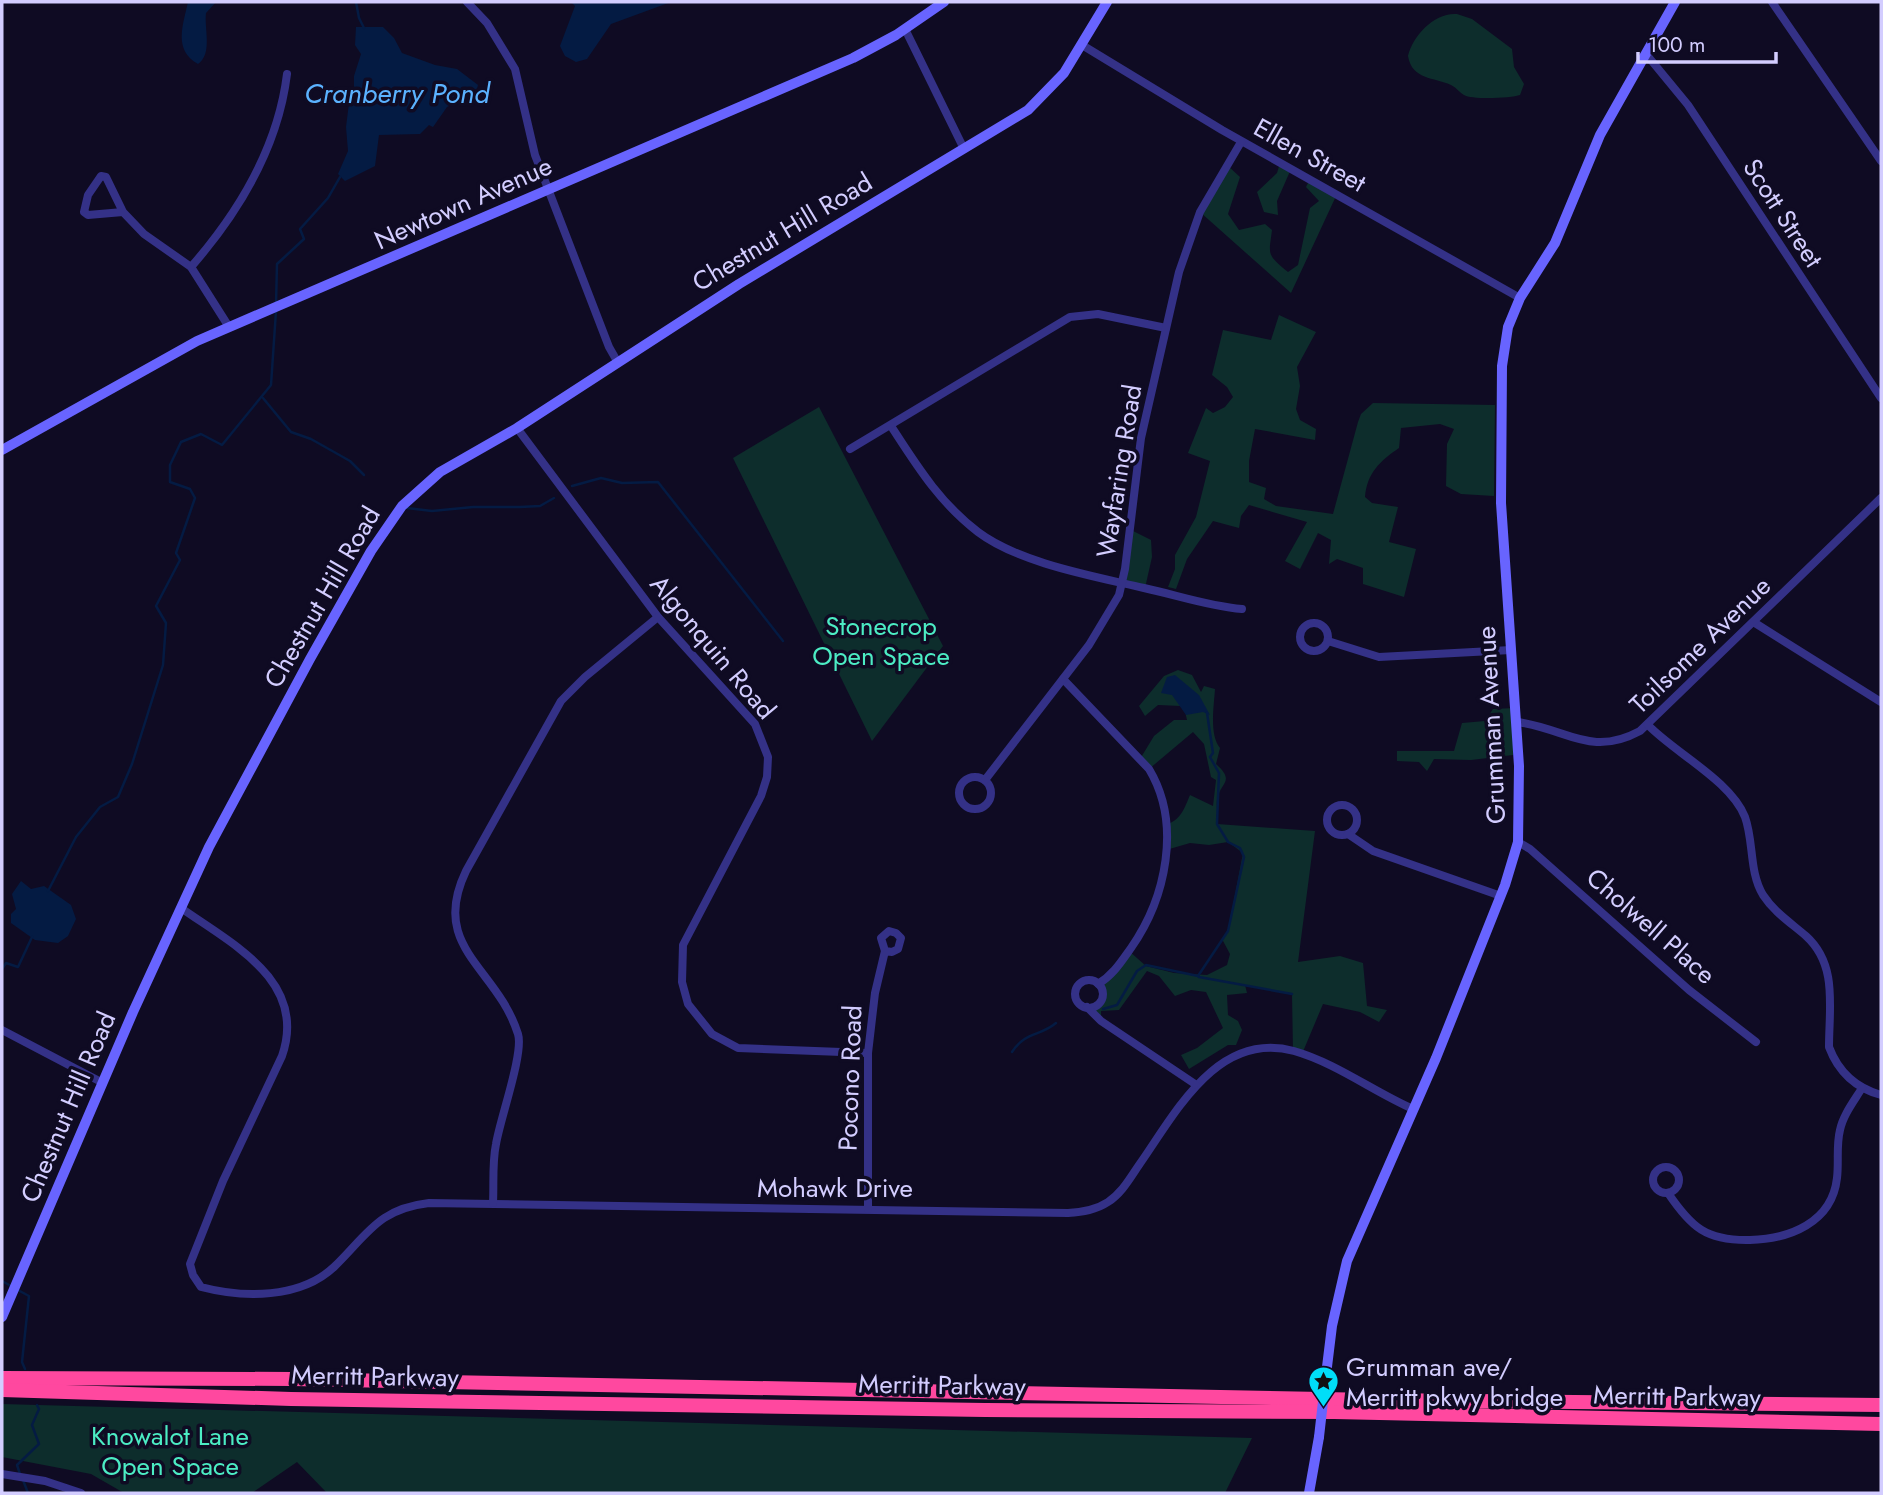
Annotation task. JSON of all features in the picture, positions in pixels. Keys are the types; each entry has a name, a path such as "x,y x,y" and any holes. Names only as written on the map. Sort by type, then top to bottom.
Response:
{"highway":[{"name":"Merritt Parkway","path":"2,1378 755,1387 1375,1400 1881,1405"},
{"name":"Merritt Parkway","path":"2,1391 318,1399 999,1410 1334,1412 1881,1424"}],"street":[{"path":"467,2 487,23 515,69 535,155 609,347 617,361"},
{"name":"Newtown Avenue","path":"2,450 159,360 229,327 866,52 944,2"},
{"name":"Chestnut Hill Road","path":"2,1317 181,908 298,680 390,523 412,495 440,472 517,428 761,270 964,149 1040,100 1082,45 1107,2"},
{"name":"Grumman Avenue","path":"1308,1493 1319,1437 1332,1326 1347,1261 1501,896 1518,842 1517,722 1502,503 1502,366 1508,327 1520,298 1555,243 1600,135 1675,2"},
{"path":"1772,2 1881,161"},
{"path":"905,29 964,149"},
{"name":"Ellen Street","path":"1082,45 1241,142 1520,298"},
{"name":"Scott Street","path":"1646,54 1688,105 1881,398"},
{"path":"191,267 225,226 252,183 270,142 287,74"},
{"name":"Wayfaring Road","path":"985,780 1100,629 1123,583 1137,457 1188,242 1200,212 1241,142"},
{"path":"123,212 88,215 84,212 88,195 101,176 106,177 123,212 144,234 191,267 229,327"},
{"path":"850,449 1070,317 1098,314 1166,328"},
{"path":"891,426 932,488 952,510 989,540 1044,561 1123,583 1242,610"},
{"name":"Algonquin Road","path":"517,428 659,617 747,713 760,734 768,757 767,777 761,796 684,945 681,982 688,1004 712,1034 738,1048 868,1053"},
{"name":"Toilsome Avenue","path":"1517,722 1594,744 1619,740 1648,725 1881,498"},
{"path":"494,1203 495,1147 519,1037 502,1000 459,936 454,920 454,901 466,871 561,701 585,677 659,617"},
{"path":"1755,622 1881,702"},
{"path":"1328,640 1379,657 1511,649"},
{"path":"1063,679 1149,769 1160,787 1164,804 1166,850 1154,909 1145,928 1113,973 1098,984 1085,981 1076,990 1079,1003 1101,1021 1195,1084"},
{"path":"1648,725 1723,787 1738,805 1745,817 1762,894 1773,908 1820,950 1830,986 1829,1047 1838,1066 1862,1087 1881,1095"},
{"name":"Wayfaring Road","path":"973,776 985,780 992,795 986,806 975,810 964,804 959,794 963,782 973,776"},
{"path":"1348,834 1373,851 1501,896"},
{"name":"Cholwell Place","path":"1518,842 1537,855 1689,990 1756,1042"},
{"name":"Mohawk Drive","path":"181,908 264,970 284,1002 288,1025 286,1044 278,1066 239,1145 190,1264 192,1275 201,1287 221,1292 276,1293 314,1281 333,1267 382,1217 405,1206 494,1203 1068,1213 1093,1210 1121,1190 1195,1084 1218,1065 1241,1054 1280,1049 1310,1057 1413,1109"},
{"name":"Pocono Road","path":"868,1209 868,1053 875,993 884,951"},
{"path":"1087,1007 1100,1002 1102,992 1098,984"},
{"path":"2,1030 103,1083"},
{"path":"1668,1193 1692,1225 1712,1235 1743,1240 1773,1238 1806,1227 1823,1211 1833,1196 1837,1180 1840,1127 1862,1087"},
{"path":"2,1474 81,1493"}],"green space":[{"path":"1449,14 1472,19 1512,49 1514,67 1524,84 1520,95 1468,97 1451,85 1414,70 1408,56 1420,33 1433,21"},
{"path":"1280,163 1291,169 1277,201 1278,215 1264,212 1257,192 1277,173"},
{"path":"1227,165 1240,177 1228,214 1239,230 1265,224 1272,230 1272,257 1288,272 1298,265 1310,208 1319,201 1306,187 1310,179 1337,194 1291,293 1200,212"},
{"path":"1279,315 1316,332 1297,367 1300,386 1296,409 1300,420 1316,429 1315,440 1255,429 1249,461 1249,482 1266,488 1264,499 1276,506 1333,514 1358,422 1361,414 1373,403 1495,405 1494,496 1461,494 1446,486 1447,444 1454,429 1440,424 1401,428 1399,448 1380,463 1368,481 1365,497 1372,503 1398,507 1389,542 1416,549 1404,597 1363,584 1363,568 1337,559 1329,564 1331,540 1318,533 1300,569 1285,561 1307,522 1249,505 1241,516 1239,528 1213,521 1187,559 1176,589 1168,587 1175,569 1175,555 1196,517 1210,461 1188,453 1206,408 1213,413 1225,407 1233,397 1227,387 1212,375 1223,330 1271,340"},
{"name":"Stonecrop Open Space","path":"819,407 943,646 872,741 733,458"},
{"path":"1129,529 1151,540 1152,557 1145,588 1123,583"},
{"path":"1178,670 1192,675 1201,692 1204,686 1215,689 1213,728 1220,748 1216,764 1226,779 1217,800 1217,824 1315,831 1298,962 1340,956 1363,963 1367,1006 1387,1010 1379,1022 1360,1012 1323,1004 1302,1054 1293,1051 1292,994 1245,985 1247,993 1227,995 1228,1015 1238,1021 1242,1030 1236,1045 1228,1045 1189,1069 1181,1055 1197,1048 1223,1028 1206,992 1191,990 1175,996 1159,976 1147,971 1119,1010 1101,1011 1101,1021 1092,1007 1102,997 1098,984 1129,951 1146,966 1174,973 1207,975 1227,965 1230,954 1222,939 1228,931 1243,853 1228,842 1209,845 1190,843 1166,850 1166,824 1178,817 1190,795 1213,806 1216,780 1211,777 1204,744 1193,732 1149,769 1140,759 1154,736 1174,720 1187,720 1181,706 1158,705 1145,716 1139,706 1164,676"},
{"path":"1515,708 1513,755 1471,760 1434,759 1427,771 1419,762 1397,761 1397,751 1454,751 1462,723 1485,721 1493,709"},
{"name":"Knowalot Lane Open Space","path":"2,1404 1252,1438 1225,1493 327,1493 297,1462 252,1493 124,1493 91,1474 2,1457"}],"water":[{"path":"188,2 216,2 206,13 207,47 203,60 198,64 185,52 183,44 182,28"},
{"path":"571,2 671,2 611,24 587,59 576,62 565,56 560,46 575,6"},
{"name":"Cranberry Pond","path":"356,27 383,27 394,38 402,53 435,65 457,69 478,85 477,89 463,94 461,100 447,107 433,127 429,125 420,134 379,135 375,166 345,181 338,174 348,151 346,127 350,95 354,92 354,76 361,54 355,45"},
{"path":"1175,675 1199,695 1210,715 1203,712 1186,715 1172,695 1161,693 1167,677"},
{"path":"21,881 31,889 44,886 71,905 76,919 68,936 58,943 35,940 11,923 11,914 16,909 12,894"}],"waterway":[{"path":"356,2 364,28"},
{"path":"276,304 277,264 304,239 300,229 328,198 340,177"},
{"path":"48,891 76,837 100,807 118,797 132,764 163,665 166,623 156,606 180,560 176,553 195,498 190,489 170,482 170,465 181,442 201,434 222,445 271,385 276,311"},
{"path":"263,398 291,432 311,439 350,461 364,475"},
{"path":"572,486 601,478 622,483 658,482 783,641"},
{"path":"407,508 432,511 540,506 554,498"},
{"path":"1103,1009 1117,1005 1137,971 1146,965 1198,976 1228,931 1244,857 1240,848 1228,842 1217,824 1219,773 1210,757 1213,753 1207,713"},
{"path":"2,969 6,963 18,967 32,937"},
{"path":"1199,977 1292,994"},
{"path":"1012,1052 1028,1037 1056,1023"},
{"path":"2,1281 11,1286"},
{"path":"16,1289 29,1296 22,1362 25,1369"},
{"path":"20,1474 17,1465 39,1444 32,1425 39,1409 37,1405"},
{"path":"23,1480 28,1493"}],"place":[{"name":"Grumman ave/ Merritt pkwy bridge","path":"1323,1409"}]}
